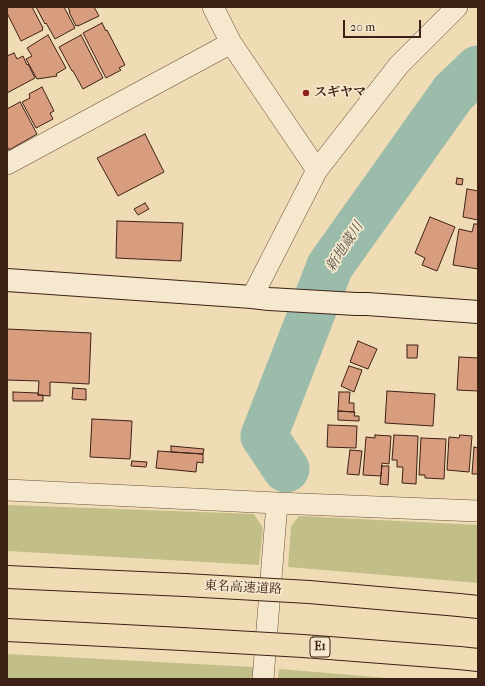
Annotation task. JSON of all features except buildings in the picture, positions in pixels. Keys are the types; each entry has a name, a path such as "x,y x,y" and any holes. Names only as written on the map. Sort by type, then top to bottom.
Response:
{"highway":[{"name":"東名高速道路","path":"7,577 309,592 469,606"},
{"name":"E1","path":"7,630 303,646 468,659"}],"street":[{"path":"213,7 232,43 317,170"},
{"path":"260,298 317,170 399,65 457,7"},
{"path":"7,164 232,43"},
{"path":"7,280 478,312"},
{"path":"7,490 478,511"},
{"path":"263,679 277,503"}],"shaded area":[{"path":"7,505 254,514 263,528 259,565 7,551"},
{"path":"299,516 478,525 478,583 288,567 291,526"},
{"path":"7,654 253,667 253,679 7,679"},
{"path":"279,669 400,679 278,679"}],"waterway":[{"name":"新地蔵川","path":"286,469 264,436 330,266 453,93 478,69"}],"place":[{"name":"スギヤマ","path":"306,93"}]}
